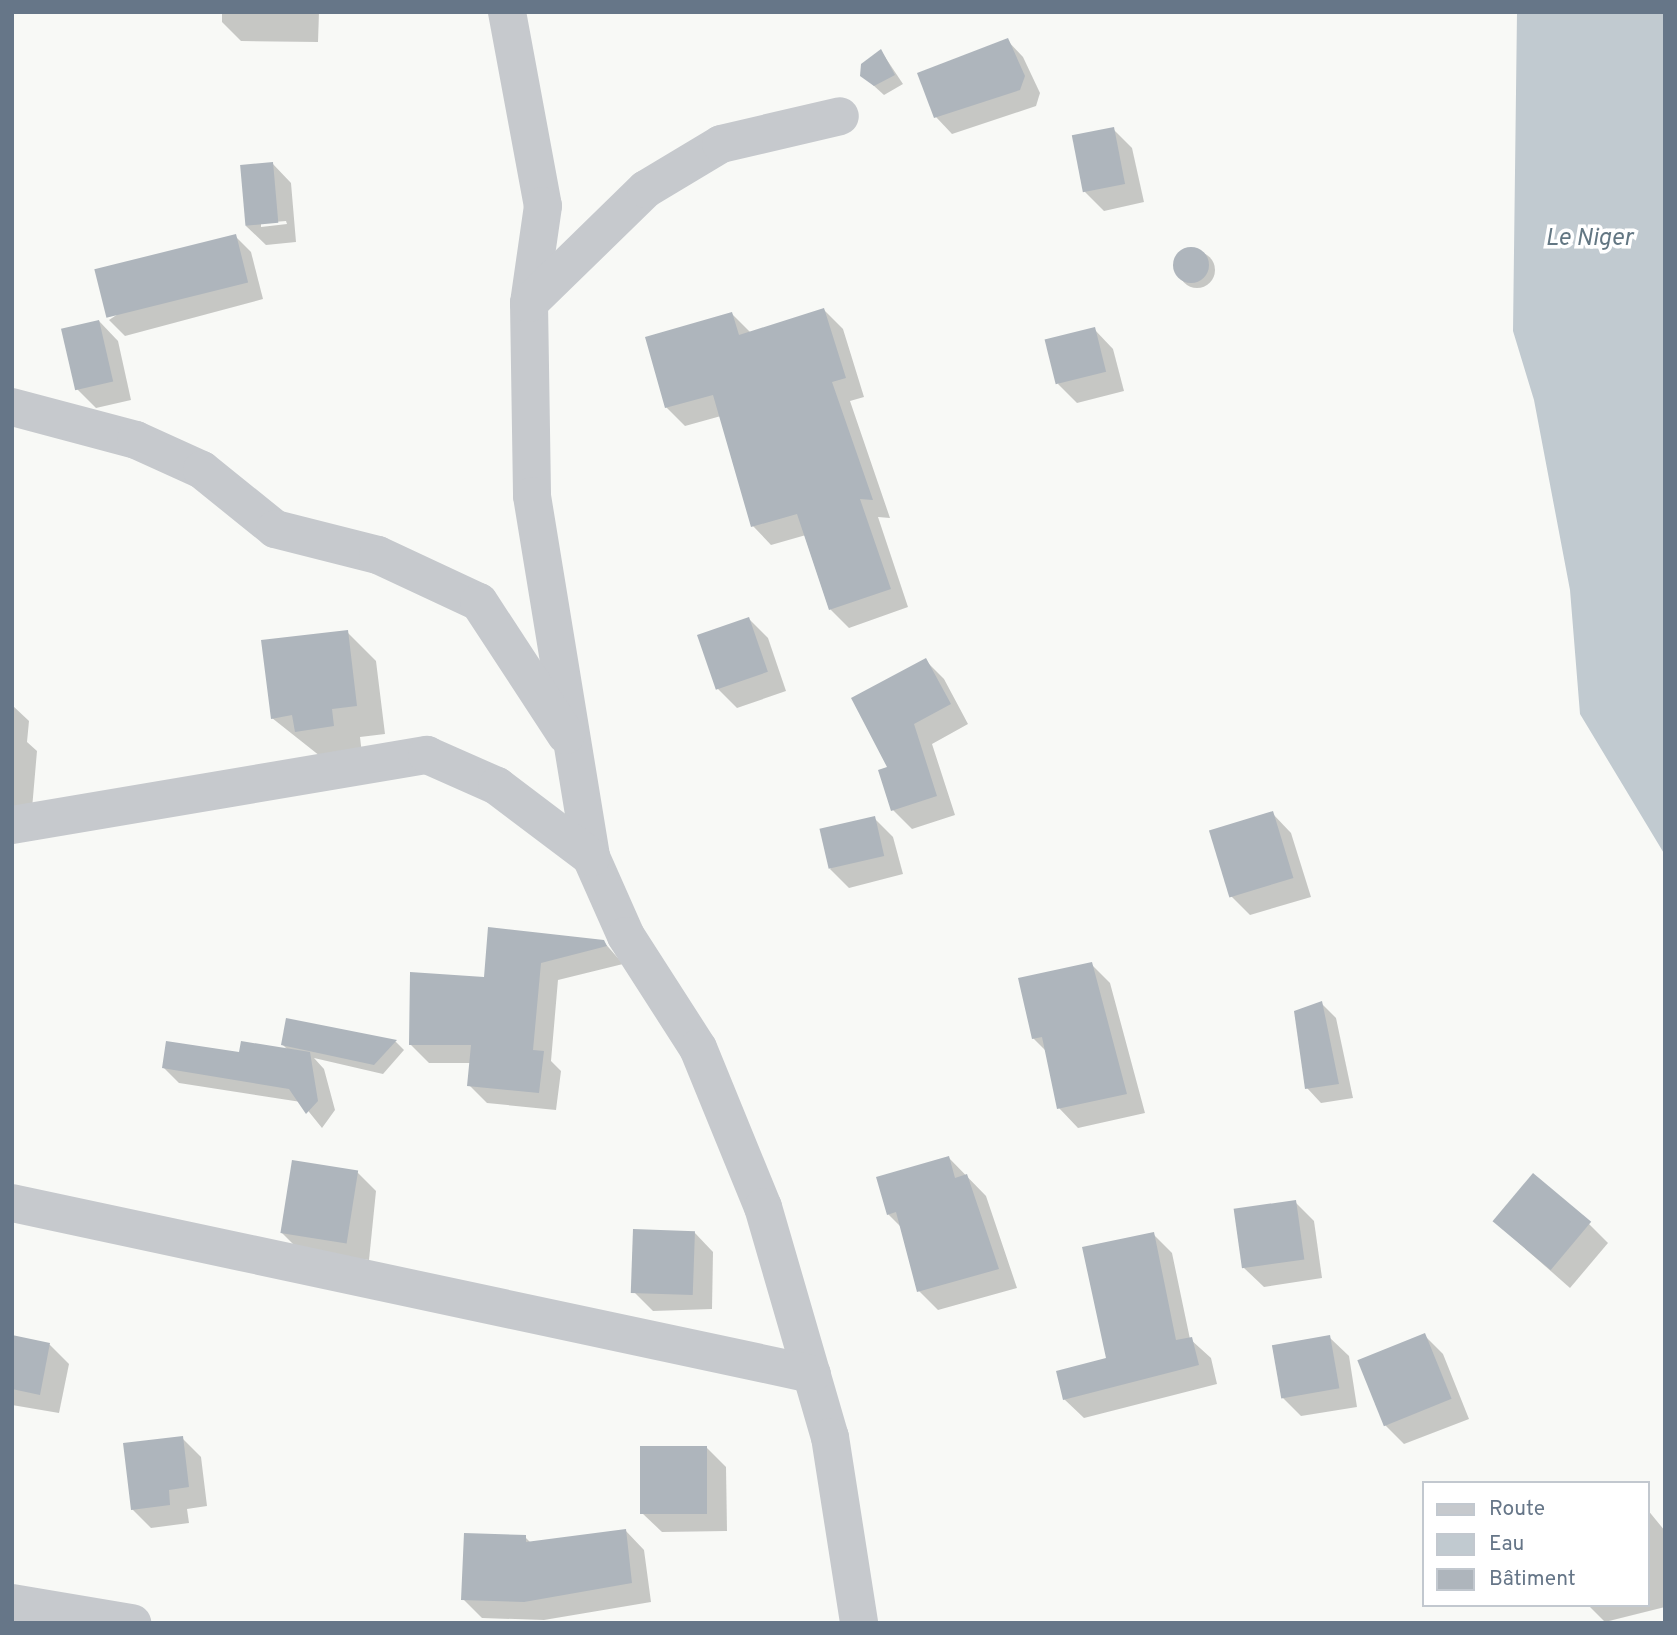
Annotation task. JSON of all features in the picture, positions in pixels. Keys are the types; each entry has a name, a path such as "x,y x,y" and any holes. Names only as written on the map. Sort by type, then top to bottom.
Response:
{"street":[{"path":"507,12 543,206 529,303 532,496 591,857 626,936 698,1048 762,1207 830,1437 859,1623"},
{"path":"529,303 646,189 721,144 839,117"},
{"path":"12,407 136,440 202,470 275,529 377,555 479,602 573,746"},
{"path":"12,825 427,755 497,786 591,857"},
{"path":"12,1203 812,1374"},
{"path":"12,1603 132,1623"}],"water":[{"name":"Le Niger","path":"1517,12 1665,12 1665,855 1580,714 1570,590 1534,400 1513,331"}],"building":[{"path":"1008,38 1025,76 1020,90 934,118 917,73"},
{"path":"881,49 895,75 874,86 860,76 861,64"},
{"path":"1114,127 1125,184 1083,192 1072,135"},
{"path":"273,162 278,223 245,226 240,165"},
{"path":"236,234 248,283 106,318 94,269"},
{"path":"1191,247 1203,253 1209,265 1203,277 1191,283 1179,277 1173,265 1179,253"},
{"path":"824,308 846,378 832,382 873,500 860,499 891,589 829,610 797,514 751,527 713,395 665,408 645,337 732,312 739,335"},
{"path":"99,320 113,381 75,390 61,329"},
{"path":"1095,327 1106,372 1056,384 1045,340"},
{"path":"749,617 768,672 716,690 697,635"},
{"path":"348,630 357,706 332,709 334,726 295,732 292,715 271,719 261,640"},
{"path":"926,658 951,704 914,724 937,796 891,811 878,770 887,767 851,698"},
{"path":"1273,811 1293,878 1229,898 1209,831"},
{"path":"875,816 884,856 829,869 819,829"},
{"path":"488,927 604,940 607,946 541,963 533,1050 544,1051 539,1093 467,1086 471,1045 409,1045 410,972 484,977"},
{"path":"1092,962 1127,1094 1057,1109 1042,1037 1032,1039 1018,978"},
{"path":"1322,1001 1339,1084 1305,1089 1294,1011"},
{"path":"286,1018 397,1040 374,1065 281,1045"},
{"path":"166,1041 239,1052 241,1041 310,1052 318,1101 306,1114 289,1089 162,1068"},
{"path":"949,1156 955,1178 967,1174 999,1269 917,1292 896,1212 887,1215 876,1177"},
{"path":"292,1160 358,1170 347,1244 280,1233"},
{"path":"1533,1173 1591,1222 1551,1270 1493,1221"},
{"path":"1296,1200 1304,1259 1242,1268 1234,1209"},
{"path":"633,1229 695,1231 693,1295 631,1293"},
{"path":"1154,1232 1176,1340 1192,1337 1199,1365 1063,1400 1056,1371 1106,1358 1082,1247"},
{"path":"1425,1333 1452,1399 1384,1426 1357,1360"},
{"path":"12,1335 50,1343 40,1395 12,1389"},
{"path":"1330,1335 1339,1388 1281,1398 1272,1345"},
{"path":"183,1436 189,1487 169,1490 170,1505 131,1510 123,1443"},
{"path":"640,1446 707,1446 707,1514 640,1514"},
{"path":"626,1529 632,1583 524,1602 461,1600 464,1533 526,1535 526,1542"}]}
